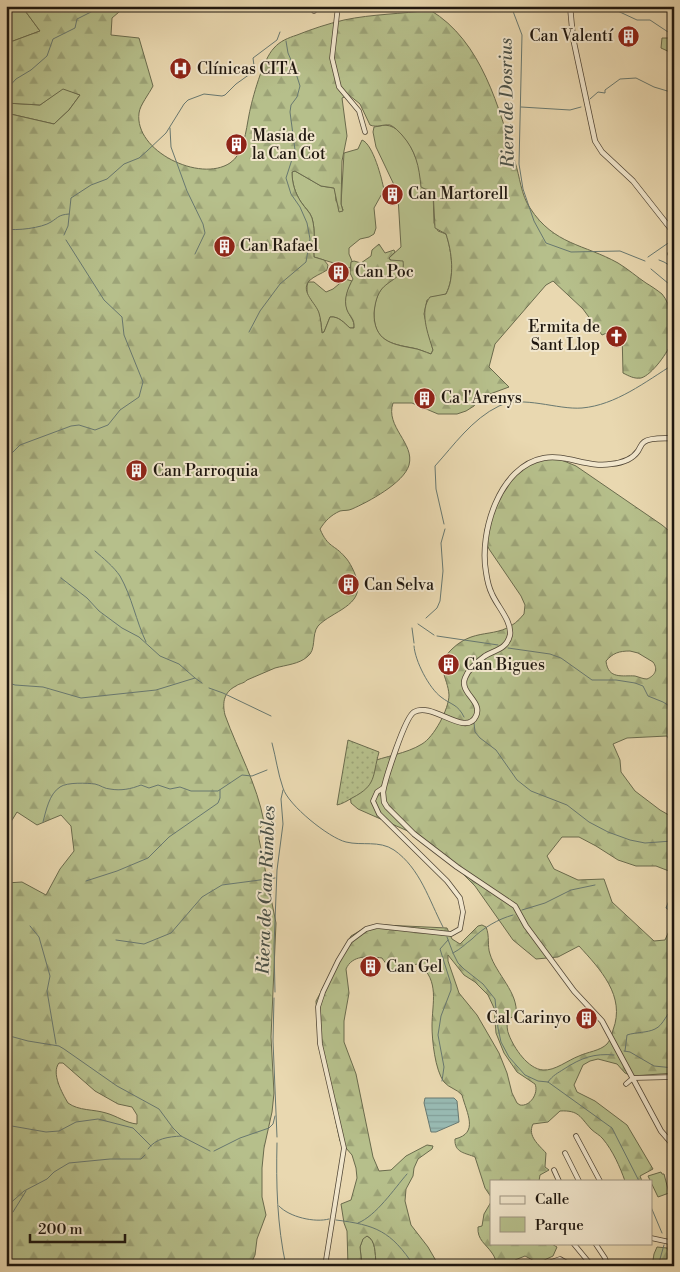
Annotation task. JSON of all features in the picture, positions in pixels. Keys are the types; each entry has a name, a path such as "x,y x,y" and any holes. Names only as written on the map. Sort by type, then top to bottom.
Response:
{"street":[{"path":"338,6 332,58 339,87 358,111 365,132"},
{"path":"570,6 572,33 595,141 602,152 633,181 674,233"},
{"path":"670,254 674,261"},
{"path":"674,438 651,439 644,442 631,458 617,463 595,466 556,458 545,458 532,461 520,468 513,476 501,492 491,515 486,532 484,552 486,573 492,594 509,628 508,640 499,650 484,656 464,678 464,687 477,707 476,716 471,721 462,723 427,709 420,709 411,714 404,727 383,788 383,797 387,807 414,834 457,867 514,906 526,926 574,991 602,1022 661,1130 674,1146"},
{"path":"325,1266 344,1148 320,1044 318,1007 323,992 338,961 350,942 366,929 377,926 451,934 460,929 463,921 460,898 454,889 379,814 373,801 377,792 383,788"},
{"path":"626,1084 634,1078 674,1077"},
{"path":"674,1095 670,1102 674,1112"},
{"path":"576,1136 599,1180"},
{"path":"564,1154 578,1180"},
{"path":"554,1170 559,1180"},
{"path":"652,1238 672,1242 670,1248 674,1254"},
{"path":"574,1244 592,1266"},
{"path":"596,1244 606,1258 607,1264 605,1266"},
{"path":"540,1266 560,1259 572,1266"}],"green space":[{"path":"6,6 126,6 112,18 111,35 139,38 153,86 139,113 140,127 147,140 171,160 202,169 217,168 235,159 244,141 258,80 270,53 279,43 308,31 344,20 365,16 430,10 448,23 476,57 495,98 525,197 539,220 559,237 618,263 658,291 665,298 672,316 673,335 667,351 650,372 641,378 634,378 623,373 622,332 616,329 602,335 583,309 553,281 546,285 495,344 489,367 509,387 479,398 474,406 457,414 438,414 412,403 393,403 393,420 408,449 410,457 406,472 393,485 376,497 352,509 334,514 320,529 326,540 347,559 354,571 358,589 356,596 345,607 318,626 312,650 307,657 296,663 275,668 247,680 232,688 226,694 225,715 261,808 264,822 259,830 259,839 276,923 271,1037 274,1093 262,1168 262,1197 266,1215 250,1266 6,1266 6,883 22,882 46,895 60,869 74,851 71,826 61,815 37,825 17,812 6,830 6,318 10,301 6,293 6,113 54,124 69,110 80,95 63,89 40,105 6,103 6,41 13,41 40,31 23,8","holes":["349,95 360,104 370,125 390,125 402,135 411,147 416,159 421,187 433,190 435,228 446,234 450,249 452,272 446,294 430,297 425,309 426,323 433,350 431,354 390,342 380,335 377,329 374,313 378,295 402,271 403,261 390,260 389,258 395,252 394,250 385,253 379,244 372,250 371,256 361,263 351,262 350,273 353,279 348,290 346,302 354,328 350,328 339,319 330,317 322,333 319,313 307,293 306,289 309,281 327,270 328,265 324,260 314,257 312,218 297,195 293,184 292,172 295,171 321,186 334,188 339,212 343,211 341,204 342,161 347,136 342,98","59,1063 63,1063 95,1091 118,1104 132,1107 137,1115 137,1124 106,1113 72,1106 68,1103 60,1089 57,1077 56,1072"]},
{"path":"6,7 23,8 40,31 13,41 6,41"},
{"path":"662,38 674,38 674,54 661,48"},
{"path":"63,88 80,95 69,110 54,124 6,113 6,103 40,105"},
{"path":"385,125 401,133 407,141 417,160 425,189 433,190 434,223 438,231 446,234 450,249 452,272 449,287 446,294 427,300 424,314 433,350 431,354 385,340 377,330 375,323 374,308 376,299 383,287 401,271 403,266 400,261 392,261 389,258 401,247 398,197 376,147 373,132 374,127"},
{"path":"362,140 370,148 379,170 384,190 374,208 376,228 374,234 360,239 349,248 352,261 350,268 314,257 312,218 297,195 293,184 292,172 295,171 321,186 334,188 336,201 343,210 341,204 344,153 358,149"},
{"path":"345,279 352,281 346,302 354,328 350,328 339,319 330,317 322,333 318,313 307,296 308,282 314,282 326,292"},
{"path":"535,459 559,459 576,466 674,535 674,678 670,681 669,693 674,700 674,749 667,736 627,738 613,744 620,760 621,772 635,791 674,818 674,873 656,866 636,866 618,860 579,837 562,837 547,856 554,869 578,880 604,879 612,902 654,941 665,940 674,920 674,1073 632,1076 625,1073 617,1064 598,1059 583,1065 574,1085 577,1092 595,1101 627,1125 653,1169 640,1176 642,1180 625,1180 616,1159 603,1139 578,1115 566,1111 560,1111 548,1122 533,1124 533,1136 546,1153 545,1167 549,1170 540,1175 539,1180 490,1180 490,1196 485,1188 475,1157 461,1152 455,1144 455,1139 467,1132 469,1122 462,1095 444,1082 438,1070 432,1032 433,993 430,978 419,964 393,970 382,958 361,957 356,959 346,969 349,993 344,1021 344,1042 356,1074 373,1157 379,1171 391,1170 406,1156 427,1145 433,1146 432,1149 418,1159 413,1176 406,1189 405,1201 411,1225 428,1247 439,1266 382,1266 376,1263 374,1244 367,1236 363,1239 360,1247 362,1266 348,1266 347,1231 341,1204 351,1200 357,1178 356,1168 352,1155 340,1141 318,1037 316,1001 351,936 363,929 384,925 447,928 452,939 460,944 478,926 482,925 487,930 489,951 493,961 511,991 516,1007 516,1015 507,1020 508,1033 518,1052 527,1062 537,1069 552,1069 601,1048 610,1039 616,1018 616,1006 613,995 609,984 579,946 558,957 536,959 513,940 475,886 455,866 410,832 358,809 351,803 350,793 368,763 402,753 422,744 436,729 444,715 448,701 449,695 443,666 447,655 452,649 471,637 507,628 524,614 525,605 521,596 489,549 485,538 485,530 504,491 511,480 526,464","holes":["623,651 638,653 655,665 655,672 647,679 613,674 607,667 606,661 616,653","448,955 464,975 475,982 488,995 494,1008 496,1033 504,1053 517,1072 535,1084 535,1095 527,1104 520,1105 517,1103 499,1053 477,1015 459,993 448,961"]},
{"path":"348,740 379,752 370,784 360,793 337,805"},
{"path":"661,1172 664,1174 669,1193 658,1197 652,1180 648,1176"},
{"path":"490,1204 490,1244 552,1244 557,1247 553,1256 538,1263 525,1256 515,1260 518,1266 497,1266 493,1255 482,1242 479,1235 478,1227 482,1226 484,1214"},
{"path":"367,1236 374,1244 376,1263 382,1266 362,1266 360,1247 363,1238"},
{"path":"657,1247 667,1248 674,1266 652,1266"}],"water":[{"path":"672,893 674,894 673,913 666,908"},
{"path":"425,1098 454,1098 457,1101 459,1122 436,1132 431,1132 424,1103"}],"waterway":[{"name":"Riera de Dosrius","path":"511,6 522,35 519,164 523,189 534,221 546,243 571,252 620,251 645,261"},
{"path":"607,6 637,20 650,20 674,36"},
{"path":"6,90 16,79 31,70 47,56 53,39 75,28 77,19 93,11"},
{"path":"64,235 68,226 71,198 91,185 107,179 124,164 139,158 166,133 188,100 204,94 225,95 250,74 254,66 253,58 277,40 280,32"},
{"path":"249,332 260,311 280,284 306,262 310,239 307,223 300,207 291,194 286,178 295,150 290,112 291,105 297,97 300,86 288,53 286,41"},
{"path":"590,99 598,92 605,93 605,90 620,79 636,78 654,87 674,93"},
{"path":"521,107 570,110 581,107"},
{"path":"170,128 171,147 205,233 195,254"},
{"path":"6,229 16,230 35,227 69,214"},
{"path":"648,257 674,239"},
{"path":"6,459 20,445 71,426 79,425 95,430 108,425 120,410 139,397 143,382 124,335 122,317 104,300 66,240"},
{"path":"659,260 674,268"},
{"name":"Riera de Dosrius","path":"651,269 669,284 674,293"},
{"name":"Riera de Dosrius","path":"444,524 436,489 435,466 464,433 489,411 508,403 519,402 572,408 595,406 630,392 674,364"},
{"path":"426,618 437,608 440,601 443,571 441,543 445,529"},
{"path":"95,551 120,576 128,592 146,642"},
{"path":"61,578 87,598 99,611 122,628 139,637 160,656 179,664 195,678"},
{"path":"418,624 434,635"},
{"path":"412,628 414,643"},
{"path":"437,636 498,645"},
{"path":"414,646 427,681 436,693 457,707 464,717"},
{"path":"508,648 550,654 561,658 592,680 616,680 635,683 643,686 648,696 674,709"},
{"path":"6,682 15,685 43,687 81,698 156,690 195,678 202,683"},
{"path":"209,688 271,716"},
{"path":"474,723 475,732 480,738 496,750 517,780 531,791 567,805 589,822 608,832 630,840 645,843 672,841"},
{"path":"272,743 283,788 286,795 301,812 320,828 339,839 352,843 382,845 394,850 403,857 423,885 443,927"},
{"path":"43,822 48,803 53,794 60,787 67,784 95,784 118,790 130,789 141,785 149,788 158,785 170,789 180,787 191,791 218,791 242,775 252,776 267,770"},
{"path":"86,881 148,858 169,837 218,803 220,790"},
{"name":"Riera de Can Rimbles","path":"275,992 274,946 277,870 283,824 281,799 283,790"},
{"path":"116,940 144,944 171,933 202,897 222,885 275,878"},
{"path":"522,910 545,903 571,890 595,885"},
{"path":"453,953 496,921 513,915"},
{"path":"30,926 39,937 50,976 47,991 56,1044"},
{"path":"447,937 458,963 483,984 495,999 501,1042 509,1057 525,1075 538,1081 548,1082 612,1128 638,1180"},
{"path":"442,1081 444,1067 438,1035 441,1016 451,990 451,984 440,949 448,940"},
{"name":"Riera de Can Rimbles","path":"274,998 273,1041 277,1137"},
{"path":"625,1051 627,1035 655,1029 661,1025 674,1008"},
{"path":"6,1035 59,1046 117,1086 159,1109 181,1136 210,1151"},
{"path":"624,1051 630,1052 654,1066 674,1068"},
{"path":"548,1082 558,1073 582,1059 600,1055 614,1055"},
{"path":"214,1151 240,1138 269,1128 273,1124 275,1116"},
{"path":"6,1125 46,1132 59,1131 76,1122 98,1119 133,1128 151,1146"},
{"path":"148,1149 159,1140 181,1136"},
{"name":"Riera de Can Rimbles","path":"277,1143 278,1204 286,1266"},
{"path":"6,1207 24,1191 47,1179 54,1172 69,1163 110,1159 141,1159 145,1155"},
{"path":"358,1223 365,1220 378,1208 407,1174"},
{"path":"13,1212 26,1191"},
{"path":"279,1206 283,1210 302,1218 329,1219"},
{"path":"652,1209 662,1233"},
{"path":"336,1220 362,1224 390,1237 414,1266"},
{"path":"658,1266 664,1245"}],"place":[{"name":"Can Valentí","path":"629,36"},
{"name":"Clínicas CITA","path":"181,69"},
{"name":"Masia de la Can Cot","path":"236,145"},
{"name":"Can Martorell","path":"392,194"},
{"name":"Can Rafael","path":"224,246"},
{"name":"Can Poc","path":"339,272"},
{"name":"Ermita de Sant Llop","path":"616,336"},
{"name":"Ca l'Arenys","path":"425,398"},
{"name":"Can Parroquia","path":"137,471"},
{"name":"Can Selva","path":"348,585"},
{"name":"Can Bigues","path":"448,665"},
{"name":"Can Gel","path":"370,967"},
{"name":"Cal Carinyo","path":"587,1018"}]}
